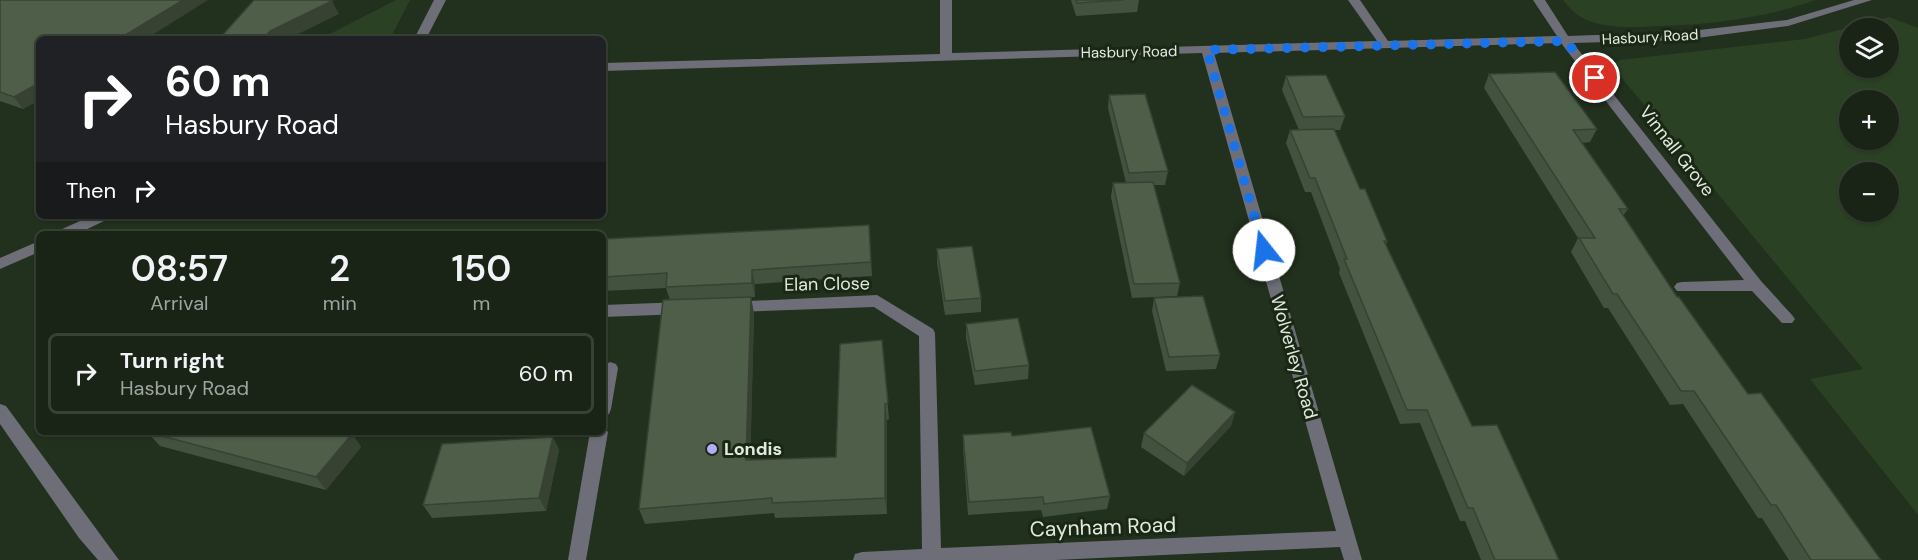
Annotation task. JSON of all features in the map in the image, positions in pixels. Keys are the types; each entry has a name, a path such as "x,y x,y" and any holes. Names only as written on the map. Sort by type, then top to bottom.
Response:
{"street":[{"path":"422,36 440,0"},
{"path":"946,0 946,56"},
{"path":"1354,0 1385,45"},
{"name":"Vinnall Grove","path":"1539,0 1566,41 1756,285 1787,320"},
{"name":"Hasbury Road","path":"606,67 1682,36 1788,23 1866,0"},
{"name":"Wolverley Road","path":"1207,50 1345,539 1353,560"},
{"path":"71,231 97,219"},
{"path":"0,264 36,247"},
{"path":"1682,286 1756,285"},
{"name":"Elan Close","path":"722,307 878,301 927,333 932,557"},
{"path":"606,311 699,307"},
{"path":"606,391 610,368"},
{"path":"0,411 86,532 110,560"},
{"path":"577,560 598,435"},
{"name":"Caynham Road","path":"862,560 1051,556 1345,539"}],"green space":[{"path":"396,0 410,0 392,36 326,36"},
{"path":"1563,0 1815,0 1739,19 1700,24 1617,27 1587,20"},
{"path":"1899,21 1918,28 1918,515 1810,379 1863,369 1611,65 1620,60 1805,39 1839,30 1839,78 1899,78"}],"building":[{"path":"0,0 183,0 124,36 36,36 36,85 14,97 0,92"},
{"path":"254,0 332,1 270,31 266,36 222,36"},
{"path":"1076,0 1124,0 1077,3"},
{"path":"1555,72 1597,129 1573,130 1628,209 1619,209 1677,297 1748,394 1761,393 1881,560 1811,560 1776,505 1771,505 1694,391 1681,391 1617,294 1613,294 1579,238 1595,238 1489,74"},
{"path":"1326,75 1345,116 1303,117 1286,76"},
{"path":"1145,94 1168,171 1129,173 1109,95"},
{"path":"1334,129 1360,189 1365,189 1387,241 1384,241 1472,426 1497,425 1559,560 1495,560 1473,508 1468,508 1427,410 1407,410 1344,259 1347,259 1315,178 1310,178 1290,130"},
{"path":"1153,182 1180,283 1134,284 1113,183"},
{"path":"869,225 871,262 752,270 752,283 666,287 667,273 606,277 606,239"},
{"path":"972,246 981,298 945,301 937,249"},
{"path":"1203,296 1220,355 1169,357 1154,298"},
{"path":"751,297 746,460 836,457 840,344 882,340 888,403 885,404 885,498 772,503 772,498 639,509 663,300"},
{"path":"1018,318 1029,365 975,371 966,324"},
{"path":"1192,385 1235,412 1187,463 1144,433"},
{"path":"1091,427 1110,496 1044,504 1043,497 969,502 963,435 1011,432 1012,436"},
{"path":"158,435 351,435 316,477"},
{"path":"553,437 539,498 423,505 442,444"}],"place":[{"name":"Londis","path":"712,449"}],"route":[{"path":"1264,250 1207,50 1566,41 1595,78"}]}
